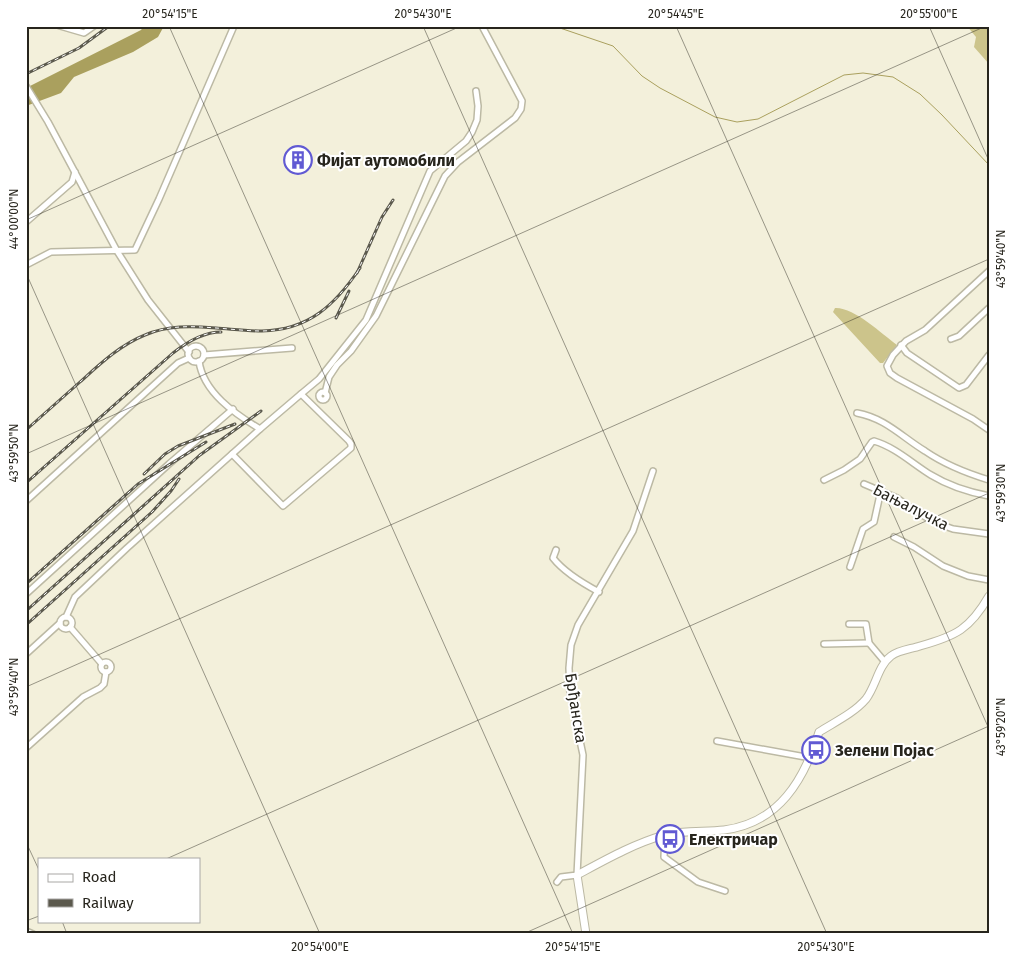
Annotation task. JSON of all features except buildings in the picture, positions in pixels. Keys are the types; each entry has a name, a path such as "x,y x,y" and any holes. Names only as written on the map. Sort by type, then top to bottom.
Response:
{"street":[{"path":"60,26 75,28 83,32 88,31 94,26"},
{"path":"26,265 51,252 135,250 234,26"},
{"path":"325,393 329,378 337,365 351,351 376,316 445,176 458,162 515,118 521,110 522,101 482,26"},
{"path":"26,86 117,251 148,300 189,355 195,362 199,361"},
{"path":"26,654 60,623 62,618 66,617 75,597 126,548 319,379 366,320 430,171 466,141 472,132 477,120 476,91"},
{"path":"26,222 72,182 75,172"},
{"path":"989,271 925,330 901,346 888,361 890,373 973,419 989,430"},
{"path":"951,339 959,336 989,308"},
{"path":"26,501 189,355 193,347 197,346 203,350 204,355"},
{"path":"901,346 907,354 959,388 966,385 989,355"},
{"path":"199,361 204,355 292,348"},
{"path":"199,361 208,384 220,398 241,418 260,429"},
{"path":"232,454 283,506 347,453 351,448 349,441 302,394"},
{"path":"26,594 233,409"},
{"path":"858,414 892,426 917,446 943,462 989,480"},
{"path":"824,480 860,459 872,442 876,441 940,480 965,492 989,496"},
{"name":"Брђанска","path":"586,934 577,875 582,755 581,742 571,700 569,653 574,634 633,531 653,471"},
{"name":"Бањалучка","path":"864,484 897,498 923,516 939,524 953,529 989,534"},
{"path":"850,567 863,529 874,522 881,490"},
{"path":"894,537 914,547 943,566 968,576 989,580"},
{"path":"556,550 553,558 557,564 579,581 599,592"},
{"path":"557,882 561,877 577,875 624,850 665,835 723,830 754,822 780,804 792,790 811,758 819,732 850,713 866,700 885,662 895,654 932,643 963,630 976,616 989,596"},
{"path":"66,617 71,620 72,624 70,627"},
{"path":"60,623 64,629 70,627"},
{"path":"849,624 866,624 869,643 885,662"},
{"path":"26,748 84,697 104,684 106,672 102,670 102,664 70,627"},
{"path":"824,644 869,643"},
{"path":"717,741 811,758"},
{"path":"665,835 664,857 698,882 725,890"}],"shaded area":[{"path":"144,26 164,26 158,37 133,52 74,77 61,93 26,106 26,88 141,30"},
{"path":"967,26 989,26 989,64 974,47 976,37"},
{"path":"835,308 843,309 859,316 897,345 883,363 880,363 833,312"}],"waterway":[{"path":"554,26 613,46 642,76 660,88 715,117 737,122 758,119 844,75 863,73 893,77 920,94 989,165"}],"railway":[{"path":"26,74 79,48 109,26"},
{"path":"357,273 382,217 393,200"},
{"path":"26,430 103,362 136,339 162,329 180,327 262,331 279,330 294,326 319,313 330,304 360,268"},
{"path":"336,318 349,291"},
{"path":"26,483 173,353 196,338 214,332 221,332"},
{"path":"26,611 200,455 261,411"},
{"path":"144,474 165,454 178,446 235,424"},
{"path":"26,584 138,484 206,442"},
{"path":"26,625 152,512 179,479"}],"place":[{"name":"Фијат аутомобили","path":"298,160"},
{"name":"Зелени Појас","path":"816,750"},
{"name":"Електричар","path":"670,839"}]}
